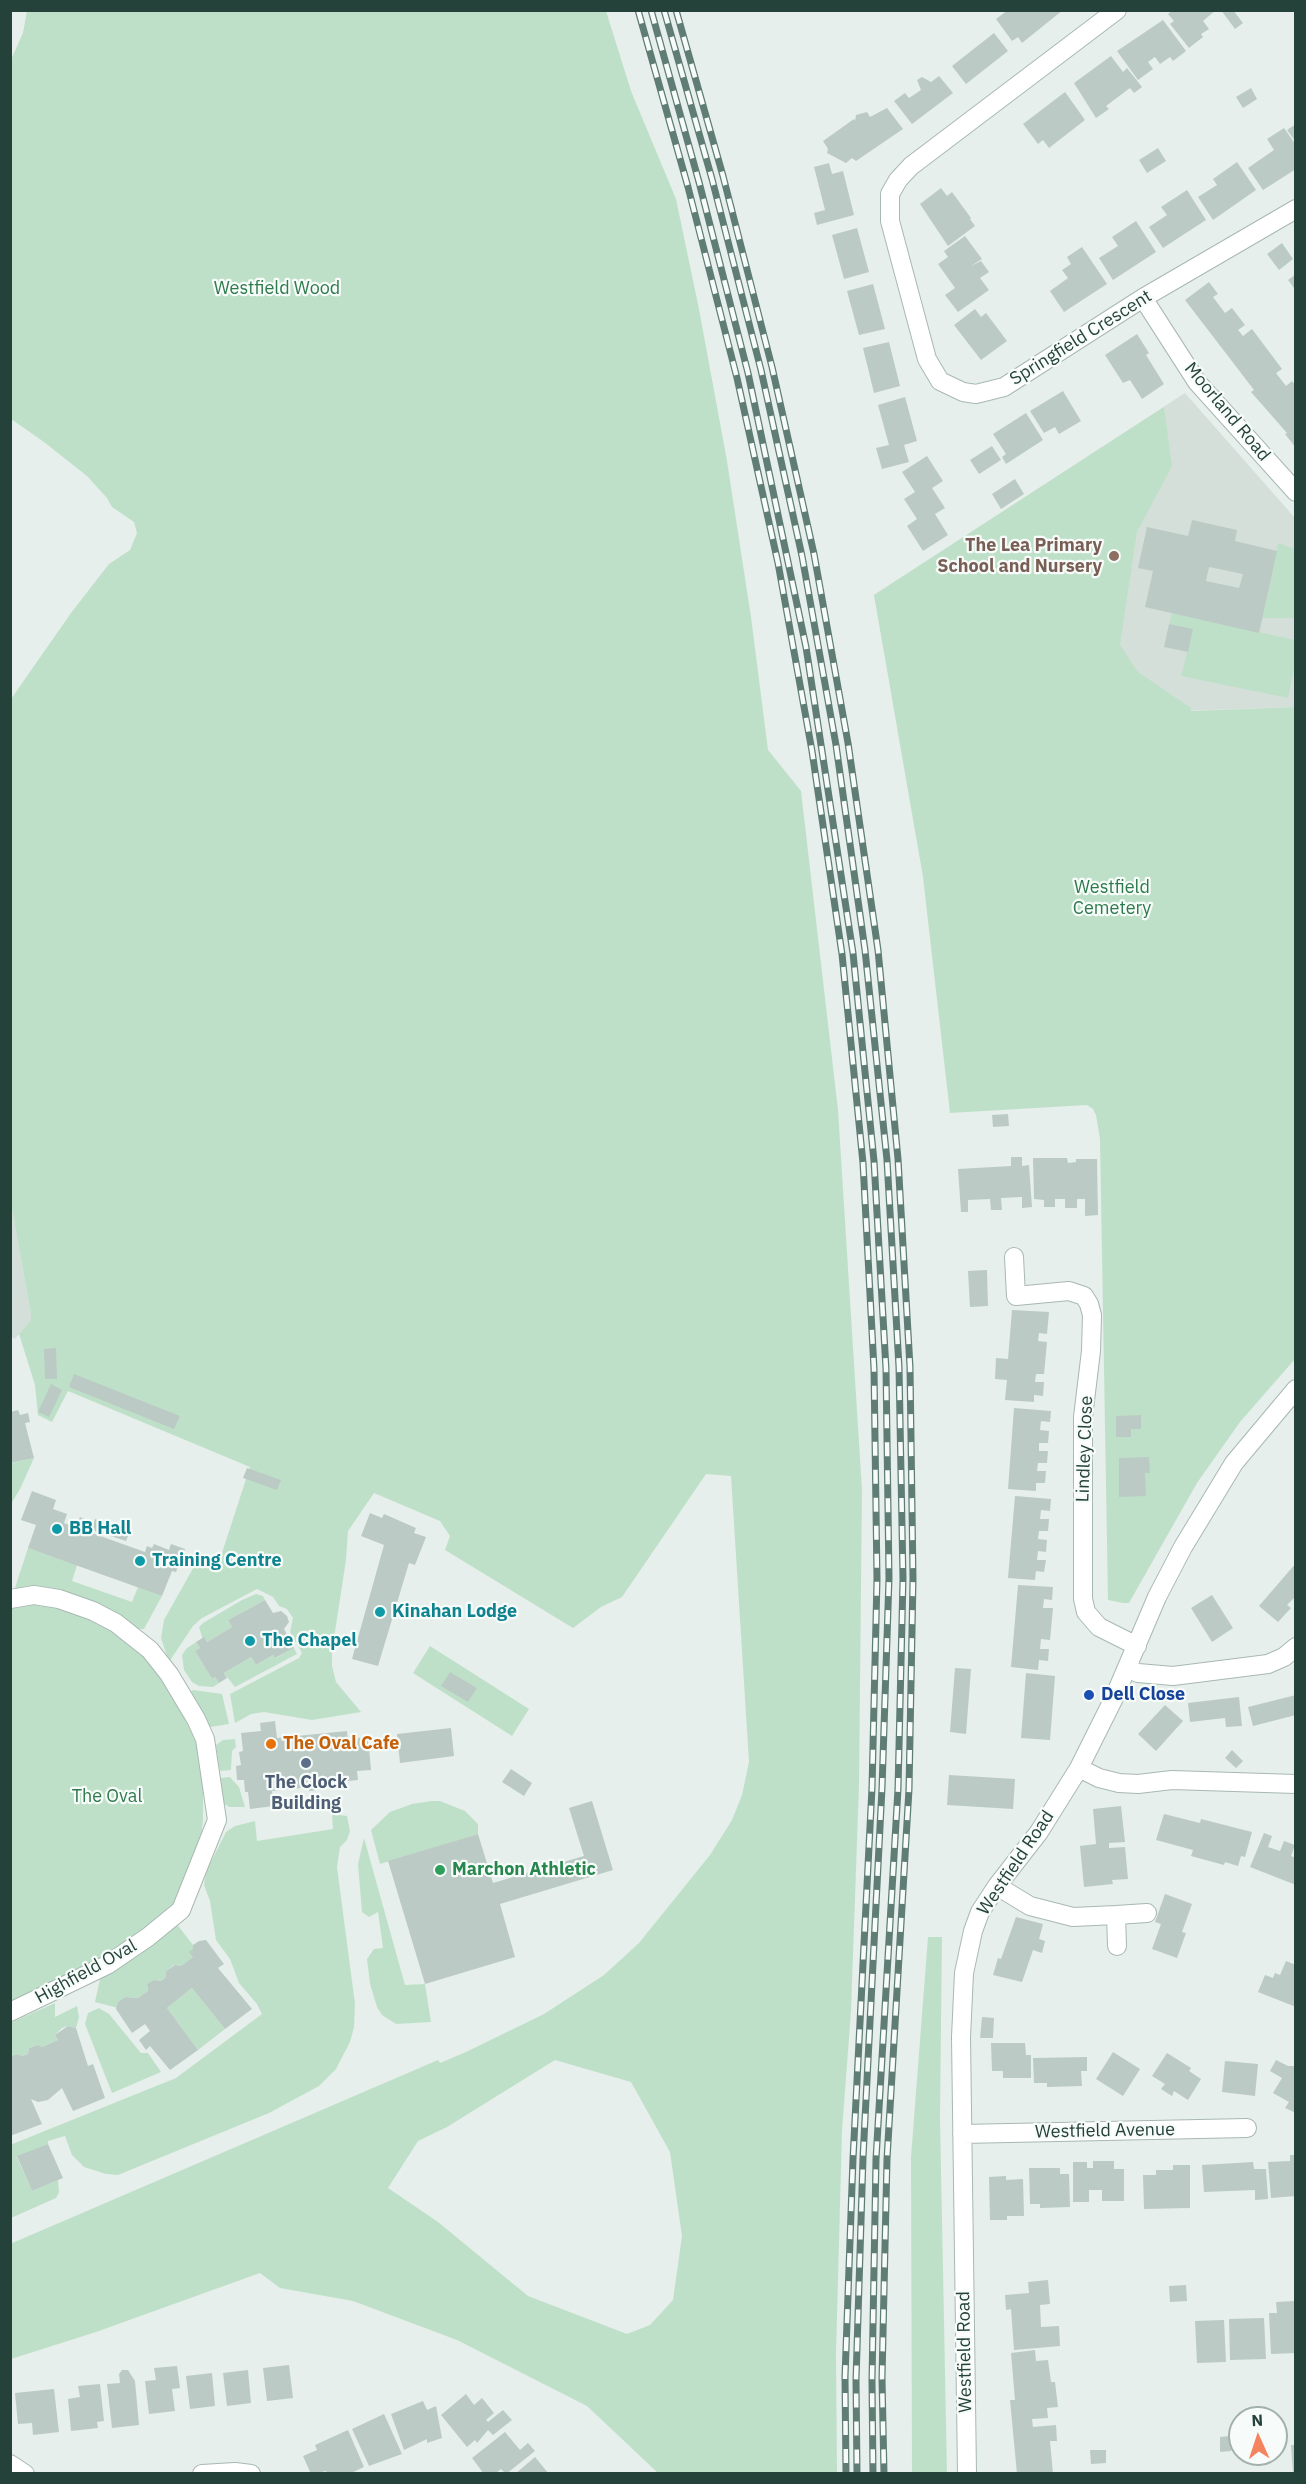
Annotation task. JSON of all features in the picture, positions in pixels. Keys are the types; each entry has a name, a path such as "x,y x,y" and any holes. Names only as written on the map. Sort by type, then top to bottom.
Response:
{"street":[{"name":"Springfield Crescent","path":"1117,10 911,166 898,180 890,194 890,221 927,359 940,381 963,392 976,394 1004,387 1143,298 1296,209"},
{"name":"Moorland Road","path":"1143,298 1197,382 1296,492"},
{"name":"Lindley Close","path":"1014,1257 1016,1296 1069,1291 1084,1296 1089,1304 1092,1315 1091,1351 1083,1417 1083,1599 1086,1612 1099,1627 1137,1646"},
{"name":"Westfield Road","path":"967,2474 961,2037 962,1994 967,1951 980,1912 1039,1832 1079,1768 1127,1668 1169,1572 1228,1472 1296,1389"},
{"name":"Highfield Oval","path":"10,1599 34,1595 93,1611 116,1623 150,1650 169,1674 196,1719 205,1739 217,1820 181,1910 148,1937 106,1965 10,2012"},
{"path":"1127,1668 1155,1676 1183,1675 1268,1664 1284,1658 1296,1647"},
{"path":"1079,1768 1099,1778 1119,1783 1138,1784 1172,1780 1296,1784"},
{"path":"997,1886 1030,1906 1073,1917 1147,1913"},
{"path":"1116,1915 1117,1946"},
{"name":"Westfield Avenue","path":"962,2134 1247,2128"},
{"path":"10,2464 25,2474"},
{"path":"202,2474 235,2472 251,2474"}],"shaded area":[{"name":"The Lea Primary School and Nursery","path":"1185,393 1295,518 1295,707 897,721 874,595"},
{"path":"10,1198 31,1314 31,1320 15,1339 10,1336"}],"green space":[{"name":"Westfield Wood","path":"27,11 606,11 631,91 676,199 727,461 751,617 768,750 801,791 838,1110 862,1490 859,1785 851,2011 842,2131 836,2354 837,2473 658,2473 587,2406 457,2340 353,2301 280,2288 260,2273 96,2332 11,2359 10,2244 438,2060 440,2063 466,2052 544,2014 604,1975 639,1943 710,1855 732,1820 742,1795 749,1762 731,1476 706,1474 622,1597 601,1607 573,1628 445,1550 450,1536 440,1521 374,1493 348,1531 346,1560 332,1651 332,1666 336,1682 361,1712 312,1720 264,1712 251,1714 235,1723 230,1694 299,1658 302,1653 290,1632 293,1618 287,1609 279,1606 273,1597 257,1589 202,1618 193,1626 169,1662 161,1638 164,1620 200,1556 219,1562 250,1467 68,1391 52,1422 38,1415 35,1385 19,1334 31,1320 31,1314 10,1198 11,699 71,613 109,564 130,550 137,533 134,522 112,507 87,476 11,419 10,62 23,33","holes":["555,2060 631,2082 670,2152 682,2236 673,2300 650,2325 627,2334 528,2296 438,2222 388,2188 418,2141 447,2127"]},
{"name":"Westfield Cemetery","path":"1164,407 1172,466 1137,532 1120,645 1138,672 1191,708 1191,711 1295,707 1295,1359 1240,1422 1197,1483 1129,1603 1123,1603 1108,1600 1100,1139 1096,1115 1087,1105 950,1113 923,877 874,595"},
{"path":"1278,543 1295,549 1295,618 1262,618"},
{"path":"1172,613 1295,640 1295,664 1288,698 1181,676 1193,630 1169,624"},
{"path":"34,1458 20,1489 11,1504 11,1463"},
{"path":"28,1548 77,1565 72,1581 132,1602 138,1587 162,1596 144,1629 136,1629 14,1591"},
{"path":"256,1594 263,1596 265,1600 228,1620 232,1627 207,1642 202,1637 199,1627 203,1623"},
{"name":"The Oval","path":"32,1602 57,1604 109,1627 146,1657 179,1707 197,1744 203,1775 203,1820 200,1848 187,1881 171,1909 105,1960 10,2004 10,1606"},
{"path":"196,1642 200,1648 195,1651 212,1679 215,1677 219,1683 213,1687 199,1686 192,1682 184,1670 182,1655"},
{"path":"430,1646 529,1709 512,1736 413,1673"},
{"path":"294,1648 297,1654 235,1687 224,1673 251,1657 256,1665 273,1655 276,1658"},
{"path":"193,1690 222,1694 229,1724 210,1727 189,1693"},
{"path":"235,1739 236,1747 232,1751 231,1770 220,1771 216,1745 223,1740"},
{"path":"230,1777 239,1787 245,1807 229,1807 223,1803 221,1778"},
{"path":"440,1801 465,1811 478,1824 478,1834 380,1864 371,1830 390,1812 412,1804"},
{"path":"332,1814 347,1816 350,1831 347,1840 340,1847 337,1867 355,2004 354,2027 350,2042 336,2069 319,2086 269,2113 118,2175 84,2167 72,2155 65,2136 48,2141 48,2144 17,2157 32,2191 58,2180 59,2192 56,2198 11,2218 10,2145 176,2078 262,2014 257,2004 239,1983 230,1959 216,1940 210,1901 204,1885 206,1872 226,1832 235,1826 255,1821 257,1841 333,1829"},
{"path":"364,1838 405,1985 425,1984 431,2022 396,2024 382,2015 377,2007 370,1984 367,1959 374,1949 383,1948 378,1912 369,1917 362,1912 358,1864"},
{"path":"176,1923 193,1945 193,1957 181,1966 174,1965 166,1971 166,1977 161,1981 154,1980 147,1984 148,1991 138,1998 125,1997 118,2002 118,2008 95,2002 100,1979"},
{"path":"928,1937 942,1937 940,2117 947,2474 912,2473 911,2157"},
{"path":"192,1988 225,2029 198,2050 167,2008"},
{"path":"55,2003 55,2017 77,2006 79,2017 76,2028 68,2026 62,2028 55,2035 58,2040 42,2047 38,2045 29,2048 28,2054 22,2056 17,2054 11,2057 10,2023"},
{"path":"99,2008 109,2014 141,2053 148,2053 161,2072 112,2093 85,2024 88,2013"}],"building":[{"path":"1008,10 1063,10 1022,43 1018,37 1012,41 996,19"},
{"path":"1173,10 1216,10 1203,21 1209,29 1201,34 1203,37 1189,48 1170,24 1174,21 1168,14"},
{"path":"1221,10 1233,10 1243,23 1235,29"},
{"path":"1163,20 1186,51 1173,61 1170,57 1160,64 1155,57 1148,62 1153,69 1138,80 1117,51"},
{"path":"994,33 1008,51 966,84 952,66"},
{"path":"1111,56 1123,72 1127,68 1142,87 1134,93 1130,88 1106,106 1109,109 1096,118 1074,83"},
{"path":"939,76 953,93 912,124 894,101 905,93 909,98 921,90 917,80 922,77 931,82"},
{"path":"1251,88 1257,99 1243,108 1236,97"},
{"path":"1065,92 1085,120 1049,148 1043,140 1038,144 1023,124"},
{"path":"887,108 903,129 856,161 852,158 846,163 827,153 828,149 823,141 854,119 855,121 856,115 867,112 870,117"},
{"path":"1296,124 1296,142 1287,130"},
{"path":"1284,128 1296,145 1296,169 1263,190 1248,168 1274,150 1267,139"},
{"path":"1158,148 1166,161 1147,173 1139,160"},
{"path":"1237,162 1256,190 1213,220 1198,197 1217,185 1213,179"},
{"path":"829,163 832,174 843,171 854,215 817,225 814,213 825,210 814,167"},
{"path":"941,188 947,196 952,192 975,226 948,246 920,204"},
{"path":"1187,190 1206,220 1163,248 1149,227 1167,215 1161,207"},
{"path":"1136,221 1156,252 1113,280 1099,258 1118,246 1112,237"},
{"path":"857,228 869,272 844,279 832,235"},
{"path":"965,236 982,259 971,266 981,261 989,272 980,278 989,290 958,312 945,295 955,288 938,264 948,257 944,251"},
{"path":"1282,243 1293,259 1279,270 1267,254"},
{"path":"1082,247 1107,284 1064,312 1050,291 1068,278 1062,270 1071,264 1067,257"},
{"path":"1296,274 1296,287 1294,288 1288,280"},
{"path":"1209,282 1218,294 1213,297 1225,313 1232,308 1245,325 1238,330 1243,336 1252,329 1282,369 1276,373 1286,386 1292,381 1296,386 1296,448 1285,434 1287,433 1251,392 1254,390 1185,300"},
{"path":"873,284 885,329 859,335 847,291"},
{"path":"975,309 981,317 986,313 1007,341 981,360 954,325"},
{"path":"1137,334 1149,353 1146,355 1164,384 1142,399 1130,380 1123,383 1105,355"},
{"path":"889,342 900,386 874,393 863,348"},
{"path":"1063,391 1081,421 1059,434 1055,427 1044,433 1030,411"},
{"path":"905,397 917,441 904,445 909,462 882,469 876,448 889,445 878,405"},
{"path":"1026,413 1043,440 1006,464 1002,457 1006,454 993,434"},
{"path":"992,446 1001,460 979,474 970,460"},
{"path":"927,456 943,481 932,488 945,508 935,514 948,535 923,551 907,526 917,519 904,499 915,492 902,472"},
{"path":"1015,479 1024,494 1001,509 992,494"},
{"path":"1192,520 1237,530 1235,541 1277,551 1259,633 1145,607 1153,571 1138,568 1147,527 1188,536","holes":["1209,567 1243,574 1239,588 1206,581"]},
{"path":"1169,624 1193,629 1188,652 1164,647"},
{"path":"1008,1114 1009,1126 993,1127 992,1115"},
{"path":"1011,1157 1022,1157 1022,1166 1029,1165 1032,1207 1022,1208 1022,1197 1001,1198 1002,1210 991,1210 990,1199 968,1200 968,1212 961,1212 958,1169 1011,1166"},
{"path":"1033,1158 1067,1158 1068,1163 1076,1162 1076,1159 1097,1159 1098,1215 1085,1216 1085,1199 1077,1199 1077,1208 1065,1208 1065,1199 1055,1199 1055,1207 1044,1207 1044,1200 1034,1199"},
{"path":"987,1270 988,1306 970,1307 968,1271"},
{"path":"1012,1310 1049,1312 1047,1334 1039,1333 1038,1341 1047,1342 1044,1374 1036,1374 1035,1382 1044,1382 1043,1396 1034,1395 1034,1402 1005,1400 1007,1380 995,1379 996,1358 1008,1359"},
{"path":"56,1348 57,1379 45,1379 44,1349"},
{"path":"74,1374 180,1416 174,1429 69,1387"},
{"path":"51,1384 62,1390 49,1417 38,1412"},
{"path":"1014,1408 1051,1411 1050,1422 1041,1421 1040,1430 1049,1431 1048,1443 1039,1443 1039,1451 1048,1451 1047,1463 1038,1463 1037,1471 1046,1471 1045,1483 1036,1483 1036,1491 1008,1489"},
{"path":"18,1410 20,1415 28,1413 30,1422 25,1423 34,1458 10,1463 10,1412"},
{"path":"1141,1415 1141,1429 1131,1429 1131,1437 1116,1437 1116,1416"},
{"path":"1149,1457 1150,1473 1145,1473 1146,1496 1119,1497 1119,1458"},
{"path":"247,1468 281,1480 277,1490 243,1478"},
{"path":"32,1491 56,1500 53,1509 67,1514 64,1523 145,1552 147,1546 152,1548 154,1544 169,1550 171,1544 185,1549 176,1572 172,1571 162,1596 28,1548 36,1525 21,1520"},
{"path":"1015,1496 1051,1499 1050,1511 1041,1510 1040,1519 1049,1519 1048,1531 1039,1531 1038,1539 1047,1540 1046,1552 1038,1551 1037,1560 1046,1560 1044,1572 1036,1571 1035,1580 1008,1578"},
{"name":"Kinahan Lodge","path":"370,1513 382,1518 384,1514 416,1528 414,1533 426,1537 415,1565 409,1563 378,1666 352,1659 384,1545 361,1536"},
{"path":"80,1517 89,1521 86,1529 77,1525"},
{"path":"95,1519 130,1531 126,1541 92,1530"},
{"path":"1296,1563 1296,1596 1287,1605 1291,1608 1278,1622 1259,1606"},
{"path":"1018,1585 1053,1587 1052,1600 1044,1599 1043,1608 1053,1608 1050,1640 1041,1639 1040,1649 1049,1649 1048,1661 1039,1660 1038,1670 1011,1667"},
{"path":"1212,1595 1233,1628 1212,1642 1191,1608"},
{"name":"The Chapel","path":"265,1600 273,1613 281,1611 287,1616 289,1622 284,1629 294,1648 275,1658 273,1655 256,1665 251,1657 224,1673 227,1678 219,1683 215,1677 212,1679 195,1651 200,1648 196,1642 204,1637 207,1642 232,1627 228,1620"},
{"path":"955,1668 971,1669 966,1734 950,1732"},
{"path":"450,1672 477,1688 468,1702 441,1686"},
{"path":"1026,1673 1055,1676 1050,1740 1021,1738"},
{"path":"1296,1695 1296,1715 1253,1726 1248,1707"},
{"path":"1239,1697 1242,1726 1226,1727 1225,1718 1190,1722 1188,1703"},
{"path":"1165,1705 1183,1721 1156,1751 1138,1734"},
{"name":"The Clock Building","path":"275,1721 277,1738 347,1731 348,1742 368,1737 371,1770 357,1771 358,1780 318,1784 318,1790 309,1791 309,1787 272,1791 274,1806 250,1809 244,1780 237,1780 236,1766 241,1765 239,1752 243,1751 241,1733 261,1731 260,1723"},
{"path":"451,1728 454,1756 400,1763 397,1734"},
{"path":"1232,1750 1243,1761 1236,1768 1225,1758"},
{"path":"511,1769 532,1783 524,1796 502,1782"},
{"path":"949,1775 1015,1779 1013,1809 947,1805"},
{"path":"592,1801 613,1870 500,1904 515,1957 425,1984 388,1861 478,1834 493,1883 584,1856 569,1808"},
{"path":"1121,1806 1125,1842 1109,1843 1109,1848 1125,1847 1128,1879 1112,1880 1113,1884 1084,1887 1080,1846 1096,1844 1093,1809"},
{"path":"1164,1814 1200,1823 1201,1819 1252,1832 1245,1857 1241,1856 1238,1866 1225,1862 1224,1865 1191,1856 1193,1850 1156,1840"},
{"path":"1264,1833 1272,1836 1268,1847 1280,1851 1284,1841 1295,1845 1291,1856 1296,1858 1296,1885 1250,1867"},
{"path":"1165,1894 1192,1904 1182,1932 1186,1933 1177,1958 1152,1949 1161,1924 1155,1922"},
{"path":"1016,1917 1043,1924 1039,1939 1045,1941 1042,1953 1033,1950 1022,1982 993,1975"},
{"path":"206,1940 224,1964 218,1968 252,2009 225,2029 192,1988 167,2008 198,2050 170,2070 150,2046 146,2050 139,2040 150,2031 145,2024 132,2033 116,2009 118,2002 125,1997 138,1998 148,1991 147,1984 154,1980 161,1981 166,1977 166,1971 175,1965 181,1966 193,1957 189,1952 193,1949 193,1945"},
{"path":"1286,1961 1296,1965 1296,2007 1258,1992 1265,1975 1273,1978 1275,1973 1280,1975"},
{"path":"982,2017 994,2018 993,2038 980,2038"},
{"path":"68,2026 76,2028 88,2066 93,2064 105,2098 73,2111 62,2088 48,2100 38,2102 31,2099 42,2124 10,2136 10,2057 17,2054 22,2056 28,2054 29,2048 38,2045 42,2047 58,2040 55,2035"},
{"path":"991,2043 1025,2043 1026,2055 1031,2055 1031,2078 1003,2078 1003,2071 992,2071"},
{"path":"1113,2052 1140,2069 1123,2096 1096,2079"},
{"path":"1167,2053 1191,2068 1189,2071 1201,2079 1188,2100 1174,2091 1172,2096 1161,2089 1165,2084 1152,2076"},
{"path":"1087,2057 1087,2071 1081,2071 1082,2086 1047,2087 1047,2083 1034,2083 1033,2058"},
{"path":"1276,2060 1288,2066 1296,2066 1296,2113 1285,2108 1289,2102 1273,2093 1282,2078 1270,2071"},
{"path":"1225,2061 1258,2064 1255,2096 1222,2092"},
{"path":"48,2144 63,2178 32,2191 17,2156"},
{"path":"1290,2155 1296,2155 1296,2196 1271,2198 1268,2162 1290,2161"},
{"path":"1093,2161 1114,2161 1114,2169 1124,2169 1124,2201 1102,2201 1102,2190 1089,2190 1089,2202 1073,2202 1073,2162 1087,2162 1087,2168 1093,2168"},
{"path":"1253,2162 1254,2169 1266,2169 1268,2199 1255,2200 1255,2190 1204,2192 1202,2165"},
{"path":"1173,2165 1190,2165 1190,2208 1144,2209 1143,2175 1156,2175 1156,2170 1173,2170"},
{"path":"1029,2168 1060,2168 1060,2174 1069,2174 1070,2207 1040,2208 1040,2204 1030,2204"},
{"path":"1006,2176 1006,2180 1023,2179 1024,2216 1007,2216 1007,2220 990,2220 989,2177"},
{"path":"1048,2280 1050,2304 1040,2305 1041,2327 1059,2326 1060,2346 1014,2350 1011,2309 1006,2310 1005,2295 1029,2293 1028,2282"},
{"path":"1186,2285 1187,2301 1170,2302 1169,2286"},
{"path":"1295,2301 1296,2353 1271,2354 1269,2313 1277,2313 1276,2302"},
{"path":"1264,2318 1266,2359 1230,2360 1229,2319"},
{"path":"1224,2320 1226,2362 1197,2363 1195,2321"},
{"path":"1035,2350 1036,2361 1048,2360 1051,2382 1055,2382 1058,2407 1047,2408 1048,2418 1032,2419 1033,2427 1056,2425 1057,2441 1050,2441 1053,2474 1017,2474 1010,2400 1015,2400 1011,2353"},
{"path":"289,2365 293,2398 267,2401 263,2368"},
{"path":"177,2366 180,2388 172,2389 175,2411 149,2414 145,2381 156,2380 154,2368"},
{"path":"122,2370 128,2370 135,2381 139,2425 112,2428 107,2384 120,2383 119,2374"},
{"path":"248,2370 251,2403 227,2406 223,2373"},
{"path":"212,2373 215,2406 190,2409 186,2376"},
{"path":"100,2384 104,2421 97,2422 98,2428 71,2431 68,2399 80,2397 78,2386"},
{"path":"54,2389 59,2432 33,2435 32,2423 18,2424 15,2393"},
{"path":"466,2394 474,2405 482,2398 494,2413 486,2420 488,2422 503,2410 512,2420 493,2435 488,2430 477,2443 475,2440 467,2447 441,2415"},
{"path":"423,2401 427,2410 436,2406 442,2438 427,2443 427,2439 404,2450 391,2414"},
{"path":"384,2414 402,2454 369,2466 352,2429"},
{"path":"348,2430 364,2467 349,2474 327,2474 326,2471 311,2474 303,2456 317,2450 315,2445"},
{"path":"505,2432 520,2450 528,2443 535,2451 506,2474 501,2469 495,2474 484,2474 472,2458"},
{"path":"1228,2436 1228,2451 1220,2452 1220,2437"},
{"path":"1291,2445 1296,2445 1296,2474 1293,2474"},
{"path":"1090,2450 1106,2450 1106,2463 1091,2464"},
{"path":"535,2457 549,2474 515,2474"}],"railway":[{"path":"638,10 688,187 737,378 778,563 812,751 842,954 863,1163 874,1369 877,1579 872,1788 853,2159 845,2377 846,2474"},
{"path":"651,10 699,182 748,373 806,647 853,953 874,1161 886,1369 889,1578 882,1788 863,2158 856,2380 857,2474"},
{"path":"664,10 712,179 761,370 802,556 836,745 865,950 887,1160 899,1367 903,1579 898,1789 876,2159 872,2380 873,2474"},
{"path":"676,10 723,176 772,367 814,554 848,743 878,950 898,1159 910,1367 913,1579 909,1789 887,2159 882,2378 884,2474"}],"place":[{"name":"The Lea Primary School and Nursery","path":"1114,556"},
{"name":"BB Hall","path":"57,1529"},
{"name":"Training Centre","path":"140,1561"},
{"name":"Kinahan Lodge","path":"380,1612"},
{"name":"The Chapel","path":"250,1641"},
{"name":"Dell Close","path":"1089,1695"},
{"name":"The Oval Cafe","path":"271,1744"},
{"name":"The Clock Building","path":"306,1763"},
{"name":"Marchon Athletic","path":"440,1870"}]}
